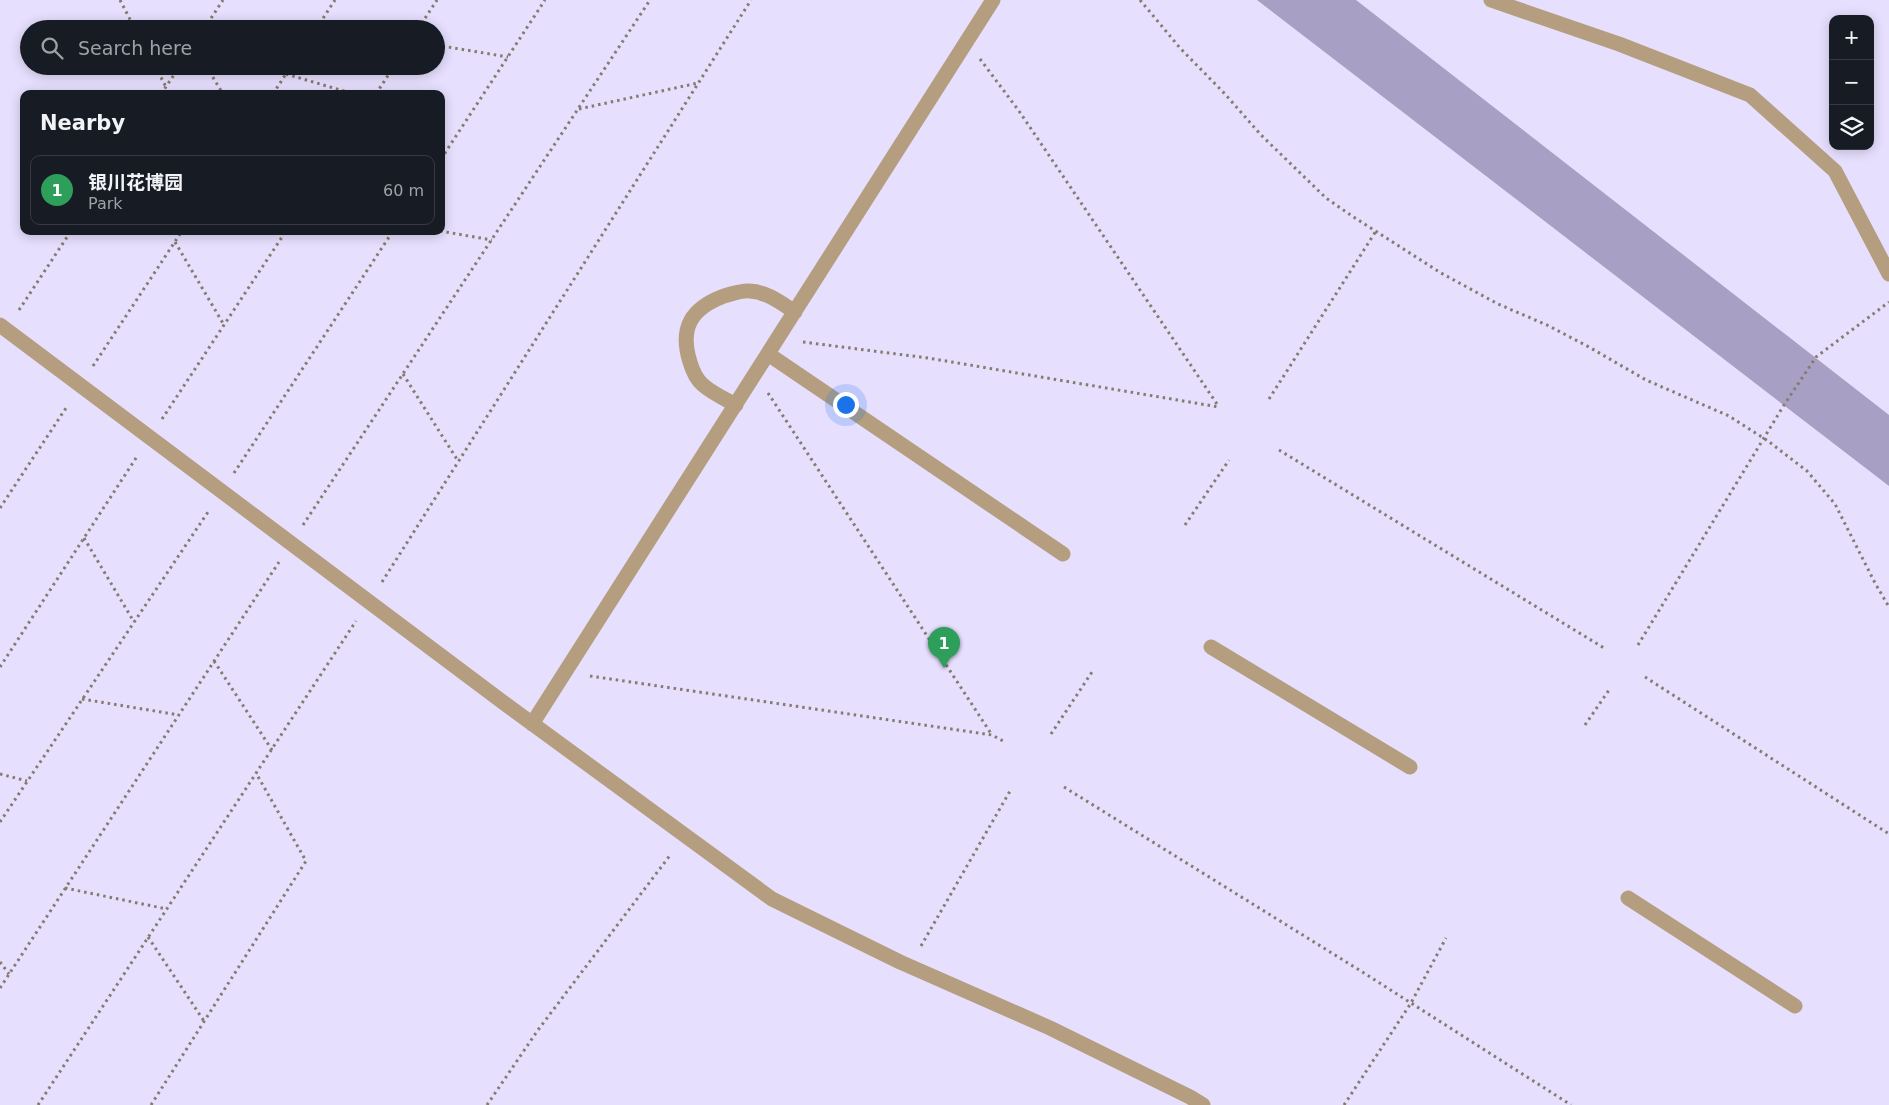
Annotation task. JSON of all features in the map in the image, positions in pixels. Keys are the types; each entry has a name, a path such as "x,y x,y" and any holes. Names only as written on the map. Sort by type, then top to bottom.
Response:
{"street":[{"path":"532,724 993,0"},
{"path":"1492,0 1620,44 1750,95 1835,171 1889,274"},
{"path":"736,405 702,384 692,370 686,351 687,329 693,316 708,303 730,294 749,290 764,293 795,312"},
{"path":"3,327 532,724 772,899 910,966 1050,1028 1203,1105"},
{"path":"768,354 1063,554"},
{"path":"1211,647 1410,768"},
{"path":"1628,898 1795,1006"}],"path":[{"path":"120,0 130,20"},
{"path":"210,20 224,0"},
{"path":"322,20 335,0"},
{"path":"424,20 437,0"},
{"path":"445,152 544,0"},
{"path":"0,988 649,0"},
{"path":"38,1105 369,602 751,0"},
{"path":"1140,0 1180,48 1294,168 1326,198 1441,273 1498,304 1589,347 1646,380 1729,416 1764,438 1807,471 1835,504 1889,607"},
{"path":"778,338 928,358 1219,407 1019,111 967,41"},
{"path":"445,46 508,57"},
{"path":"160,75 166,87"},
{"path":"164,90 174,75"},
{"path":"211,75 221,90"},
{"path":"276,90 285,75"},
{"path":"289,75 340,90"},
{"path":"379,90 388,75"},
{"path":"578,109 698,83"},
{"path":"1269,399 1376,231"},
{"path":"445,232 492,240"},
{"path":"3,327 68,235"},
{"path":"0,822 222,491 390,235"},
{"path":"176,242 224,325"},
{"path":"1638,644 1784,405 1816,357 1889,302"},
{"path":"756,373 992,735"},
{"path":"404,374 458,461"},
{"path":"1279,450 1604,648"},
{"path":"1185,525 1229,460"},
{"path":"84,538 134,622"},
{"path":"214,661 272,750"},
{"path":"565,672 992,735 1005,742"},
{"path":"1052,734 1092,672"},
{"path":"1645,677 1889,834"},
{"path":"1585,725 1609,690"},
{"path":"82,699 179,715"},
{"path":"151,1105 306,861 256,773"},
{"path":"0,774 27,781"},
{"path":"1064,787 1571,1105"},
{"path":"910,966 1010,791"},
{"path":"487,1105 538,1030 685,836"},
{"path":"65,888 167,909"},
{"path":"148,937 204,1021"},
{"path":"1344,1105 1411,1003 1446,938"},
{"path":"0,962 9,974"}],"shaded area":[{"path":"0,0 1889,0 1889,1105 0,1105"},
{"path":"1257,0 1356,0 1889,415 1889,486"}],"place":[{"name":"银川花博园","path":"944,668"}]}
